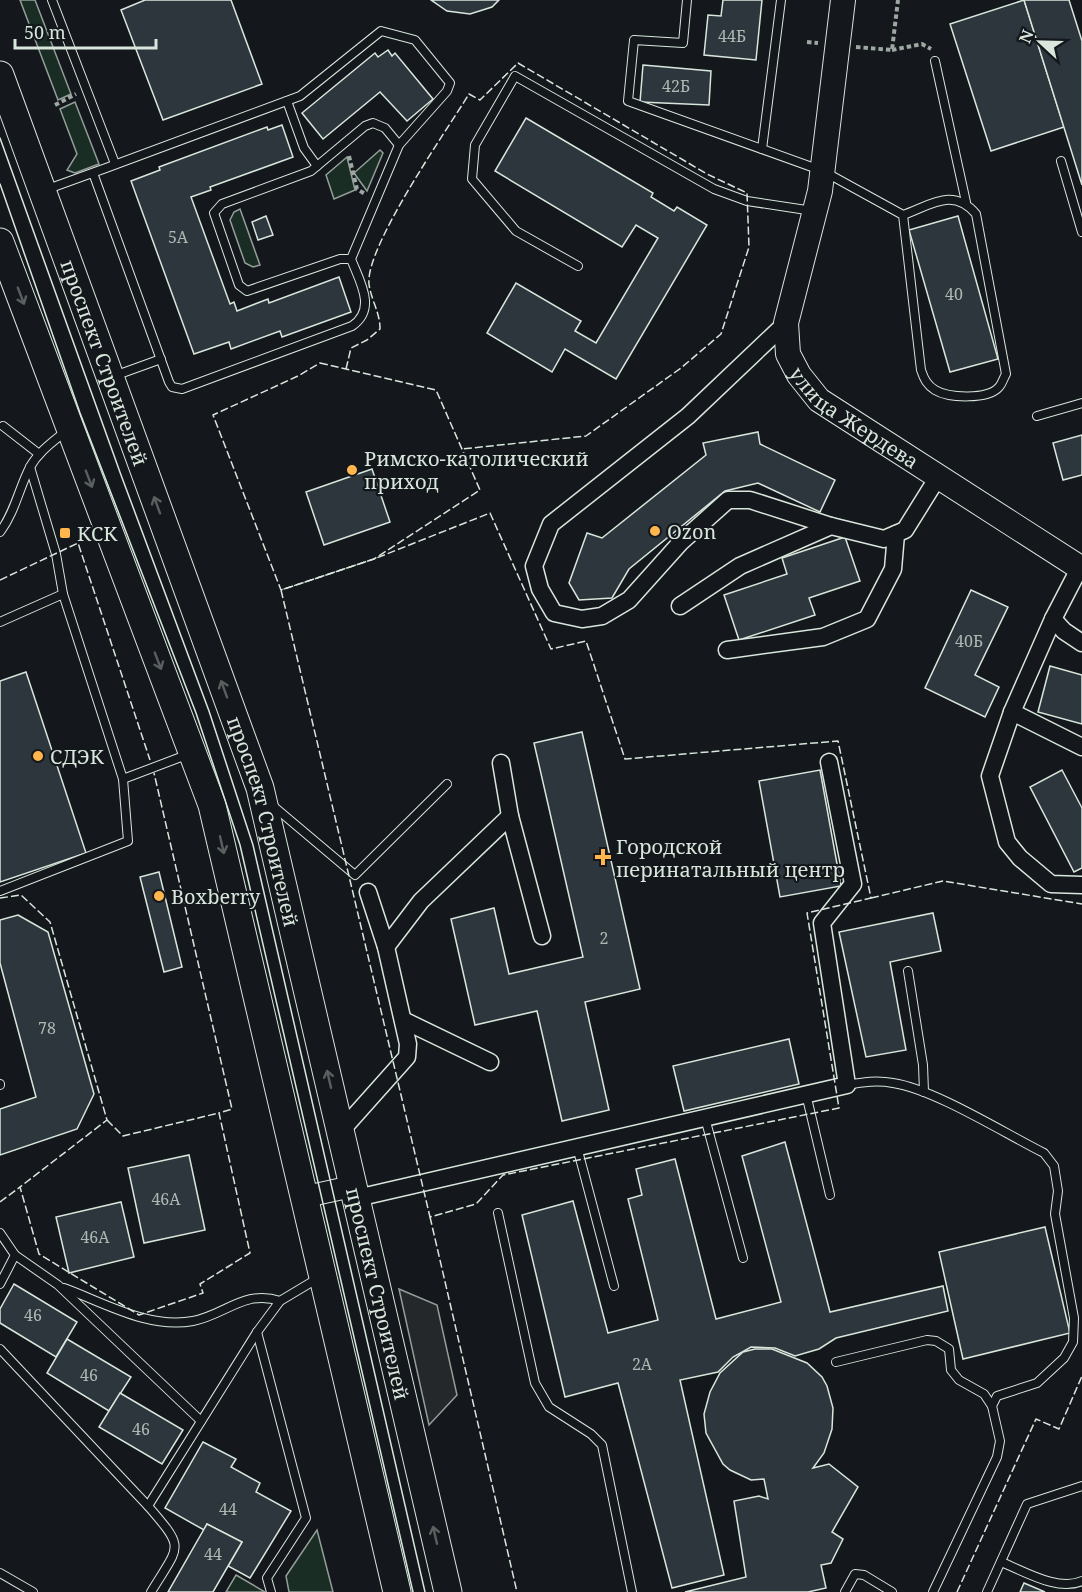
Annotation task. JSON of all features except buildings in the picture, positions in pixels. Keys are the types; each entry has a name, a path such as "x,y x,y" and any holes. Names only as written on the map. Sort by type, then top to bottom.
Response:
{"main road":[{"name":"улица Жердева","path":"843,0 816,212 786,323 788,354 819,400 1081,568"},
{"name":"проспект Строителей","path":"0,75 262,797 448,1592"},
{"path":"0,242 212,805 397,1592"}],"street":[{"path":"786,323 688,416 551,524 534,566 540,589 554,613 582,619 602,616 629,600 681,542 728,500 750,500 831,526 885,539 905,530 938,477"},
{"path":"680,606 740,566 831,526"},
{"path":"727,650 823,637 867,619 893,569 896,534"},
{"path":"1081,568 1053,619 1012,711 990,776 1007,842 1020,858 1051,884 1081,886"},
{"path":"1053,619 1064,632 1082,643"},
{"path":"1012,711 1082,747"},
{"path":"304,1197 356,1192 577,1147 847,1084 822,923 854,884 829,762"},
{"path":"501,763 510,816 542,936"},
{"path":"386,947 421,901 510,816"},
{"path":"341,1131 407,1057 408,1044 386,947 368,892"},
{"path":"403,1020 490,1062"}],"lane":[{"path":"52,0 114,161"},
{"path":"687,0 683,42 634,40 628,101 823,171 903,215 951,198 966,202"},
{"path":"762,149 781,0"},
{"path":"42,191 93,172 300,96 381,31 415,40 450,83 447,91 399,145 351,259 366,299 366,309 361,320 352,326 182,389 172,387 93,172"},
{"path":"903,215 921,370 926,382 935,390 948,395 986,394 999,387 1006,374 976,214 966,202 935,61"},
{"path":"578,266 516,231 472,179 475,144 515,76 714,189 747,201 816,212"},
{"path":"287,101 304,148 317,166"},
{"path":"351,259 340,259 247,291 239,285 215,218 216,208 311,171 345,142 373,123 385,128 399,145"},
{"path":"1061,161 1082,232"},
{"path":"110,377 161,358"},
{"path":"1037,416 1082,403"},
{"path":"3,426 39,454"},
{"path":"0,532 9,520 30,467 39,454 70,428"},
{"path":"0,891 128,841 123,779 63,594 56,554 30,467"},
{"path":"0,622 63,594"},
{"path":"123,779 193,752"},
{"path":"262,797 355,875 447,784"},
{"path":"908,971 923,1065 924,1092"},
{"path":"847,1084 875,1080 896,1083 924,1092 1044,1153 1054,1166 1058,1191 1055,1214 1074,1318 1073,1342 1064,1358 1043,1378 1020,1390 998,1396 992,1406"},
{"path":"806,1094 830,1195"},
{"path":"705,1118 743,1258"},
{"path":"577,1147 614,1286"},
{"path":"498,1213 535,1383 549,1407 591,1434 602,1445 632,1592"},
{"path":"0,1233 15,1255 58,1285 201,1421"},
{"path":"0,1284 15,1255"},
{"path":"148,1506 256,1332 280,1301 323,1275"},
{"path":"58,1285 131,1316 159,1322 193,1321 262,1295 280,1301"},
{"path":"256,1332 306,1518 267,1578 271,1592"},
{"path":"836,1362 927,1340 936,1341 949,1349 951,1370 958,1380 984,1394 992,1406 1000,1441 997,1457 933,1592"},
{"path":"0,1349 174,1536 175,1552 151,1592"},
{"path":"987,1592 1028,1504 1082,1486"},
{"path":"1001,1562 1045,1580 1082,1590"},
{"path":"0,1573 33,1592"},
{"path":"845,1592 855,1574 864,1575 892,1592"},
{"path":"1072,1586 1082,1581"}],"path":[{"path":"892,50 898,0"},
{"path":"807,42 892,50 922,44 931,48 935,61"},
{"path":"55,105 77,94"},
{"path":"345,142 357,189 375,201"}],"green space":[{"path":"20,0 35,0 71,94 58,100"},
{"path":"75,102 99,164 75,173 67,170 77,154 60,109"},
{"path":"380,150 383,153 367,191 354,173"},
{"path":"347,157 355,190 334,199 326,175"},
{"path":"240,209 260,265 253,267 245,263 230,220 234,212"},
{"path":"317,1530 333,1592 289,1592 286,1576"},
{"path":"236,1575 265,1592 226,1592"}],"shaded area":[{"path":"399,1289 437,1305 457,1395 429,1425"}],"tram line":[{"path":"0,138 121,475 209,711 253,845 425,1592"},
{"path":"0,184 80,413 196,713 240,845 413,1592"}],"fence":[{"path":"346,369 351,348 367,340 380,329 379,317 369,284 371,267 393,217 469,94 480,100 518,63 707,174 747,193 749,247 721,334 681,368 586,436 462,449"},
{"path":"320,363 436,390 480,490 374,559 281,590 213,415 298,376 320,363"},
{"path":"490,513 551,649 586,641 625,759 838,741 871,898 807,913 839,1108 503,1175 476,1204 430,1217 281,590 374,559 490,513"},
{"path":"0,580 78,543 150,760"},
{"path":"0,898 21,895 50,922 107,1120 20,1187 39,1254 139,1315 203,1293 200,1284 250,1253 219,1113 232,1109 154,773"},
{"path":"871,898 943,881 1082,904"},
{"path":"107,1120 123,1136 219,1113"},
{"path":"0,1202 20,1187"},
{"path":"430,1217 517,1592"},
{"path":"957,1592 1036,1419 1059,1429 1082,1376"}],"place":[{"name":"Римско-католический приход","path":"352,470"},
{"name":"Ozon","path":"655,531"},
{"name":"КСК","path":"65,533"},
{"name":"СДЭК","path":"38,756"},
{"name":"Городской перинатальный центр","path":"603,857"},
{"name":"Boxberry","path":"159,896"}]}
